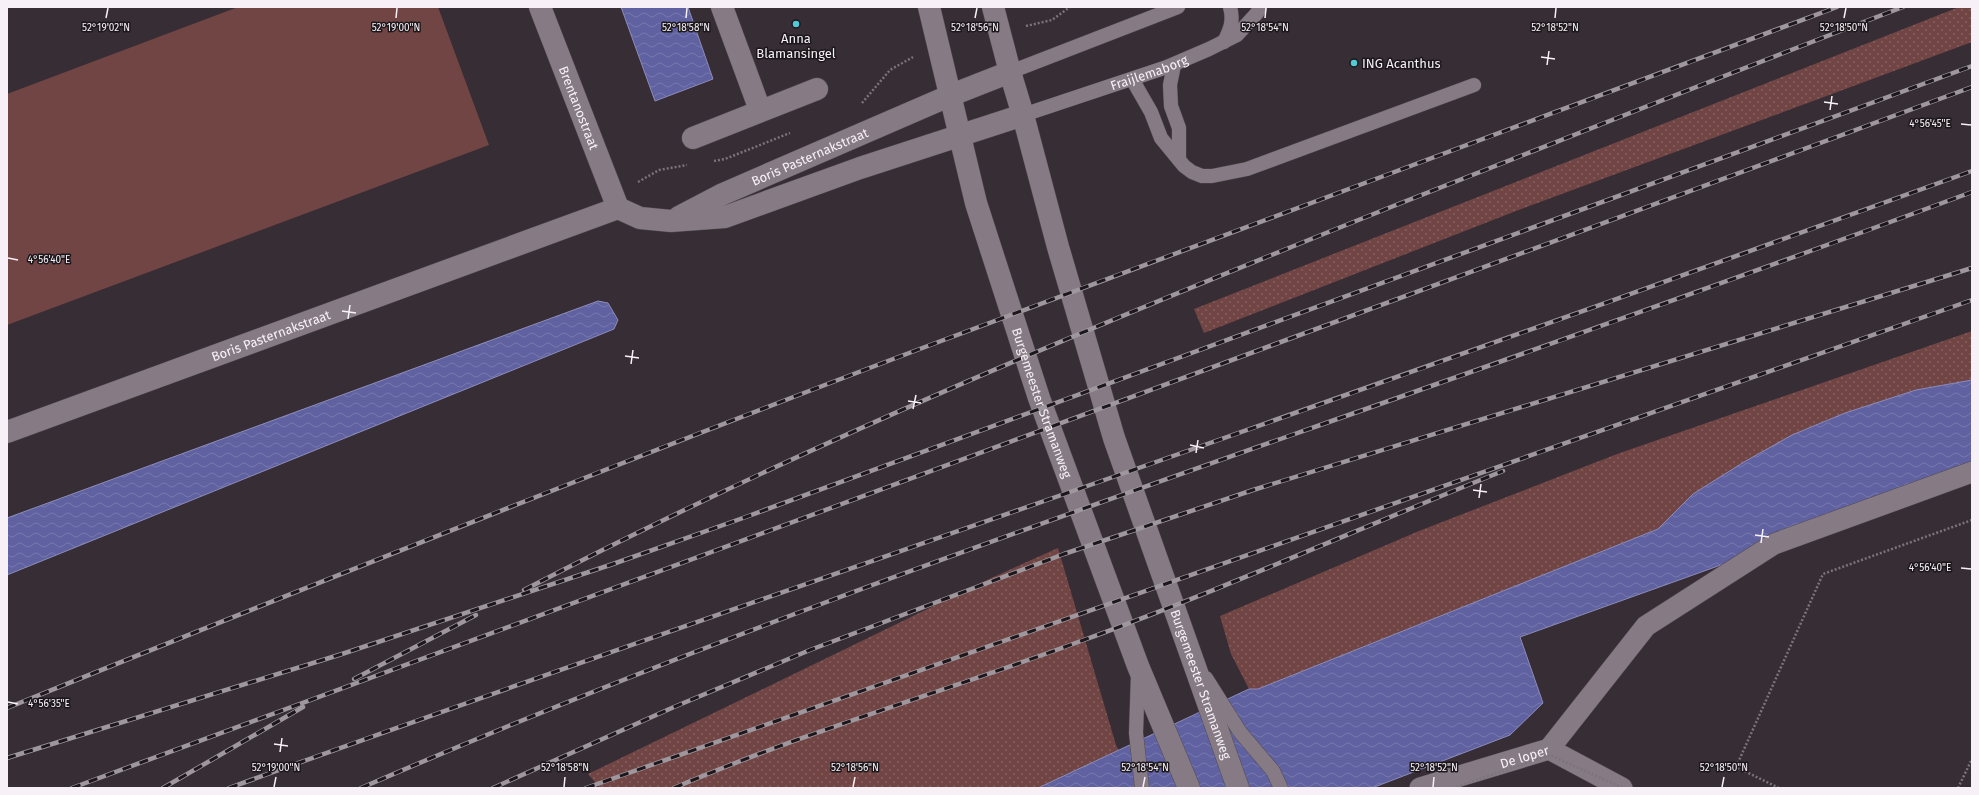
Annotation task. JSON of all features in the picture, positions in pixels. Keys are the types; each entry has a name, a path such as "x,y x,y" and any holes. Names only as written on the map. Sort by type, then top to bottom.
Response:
{"street":[{"name":"Brentanostraat","path":"540,7 618,208"},
{"path":"722,7 760,110"},
{"name":"Burgemeester Stramanweg","path":"929,7 949,96 960,134 976,203 1039,398 1138,666 1190,788"},
{"name":"Burgemeester Stramanweg","path":"994,7 1010,72 1058,247 1114,438 1238,788"},
{"name":"Boris Pasternakstraat","path":"671,221 723,194 949,96 1010,72"},
{"path":"693,138 760,110 817,89"},
{"name":"Boris Pasternakstraat","path":"7,432 618,208 640,218 671,221 726,217 860,168 960,134 1023,115"},
{"path":"1549,749 1646,626 1774,544 1972,472"},
{"name":"De loper","path":"1420,788 1549,749 1623,788"}],"lane":[{"path":"1010,72 1178,7"},
{"path":"1224,42 1233,18 1230,7"},
{"name":"Fraijlemaborg","path":"1023,115 1174,65 1224,42 1242,31 1260,7"},
{"path":"1174,65 1170,85 1171,106 1179,128 1179,157"},
{"path":"1132,79 1151,112 1161,138 1179,157 1184,166 1192,172 1202,176 1212,176 1247,169 1474,85"},
{"path":"1190,652 1240,732 1273,771 1281,788"},
{"path":"1138,666 1136,733 1142,788"}],"path":[{"path":"1000,33 1052,20 1070,7"},
{"path":"1779,788 1736,767 1823,574 1972,520"},
{"path":"1453,788 1550,755 1623,788"},
{"path":"1958,788 1972,759"}],"shaded area":[{"path":"238,7 438,7 489,145 7,325 7,94"},
{"path":"1959,7 1972,7 1972,42 1516,211 1204,333 1194,309"},
{"path":"1972,331 1972,380 1916,390 1845,413 1792,435 1693,494 1658,529 1258,689 1249,689 1231,654 1220,616 1419,531 1617,454"},
{"path":"1058,548 1119,751 1038,788 600,788 588,774 989,579"}],"water":[{"path":"621,7 688,7 713,79 655,101"},
{"path":"598,301 608,303 618,320 614,329 7,575 7,518"},
{"path":"1972,380 1972,475 1520,637 1543,703 1510,735 1372,788 1038,788 1249,689 1258,689 1658,529 1693,494 1744,462 1792,435 1845,413 1916,390"}],"railway":[{"path":"7,708 468,523 817,388 1837,7"},
{"path":"524,590 630,536 737,485 1062,341 1391,207 1903,7"},
{"path":"7,758 342,654 613,564 743,518 1972,66"},
{"path":"72,788 1972,87"},
{"path":"229,788 1388,380 1972,171"},
{"path":"361,788 476,739 591,693 938,561 1631,316 1972,192"},
{"path":"493,788 674,707 810,650 1064,554 1253,490 1972,268"},
{"path":"586,788 1972,300"},
{"path":"674,788 775,748 1134,621 1503,471"},
{"path":"354,679 476,615"},
{"path":"163,788 303,707"}],"place":[{"name":"Anna Blamansingel","path":"796,24"},
{"name":"ING Acanthus","path":"1354,63"}]}
